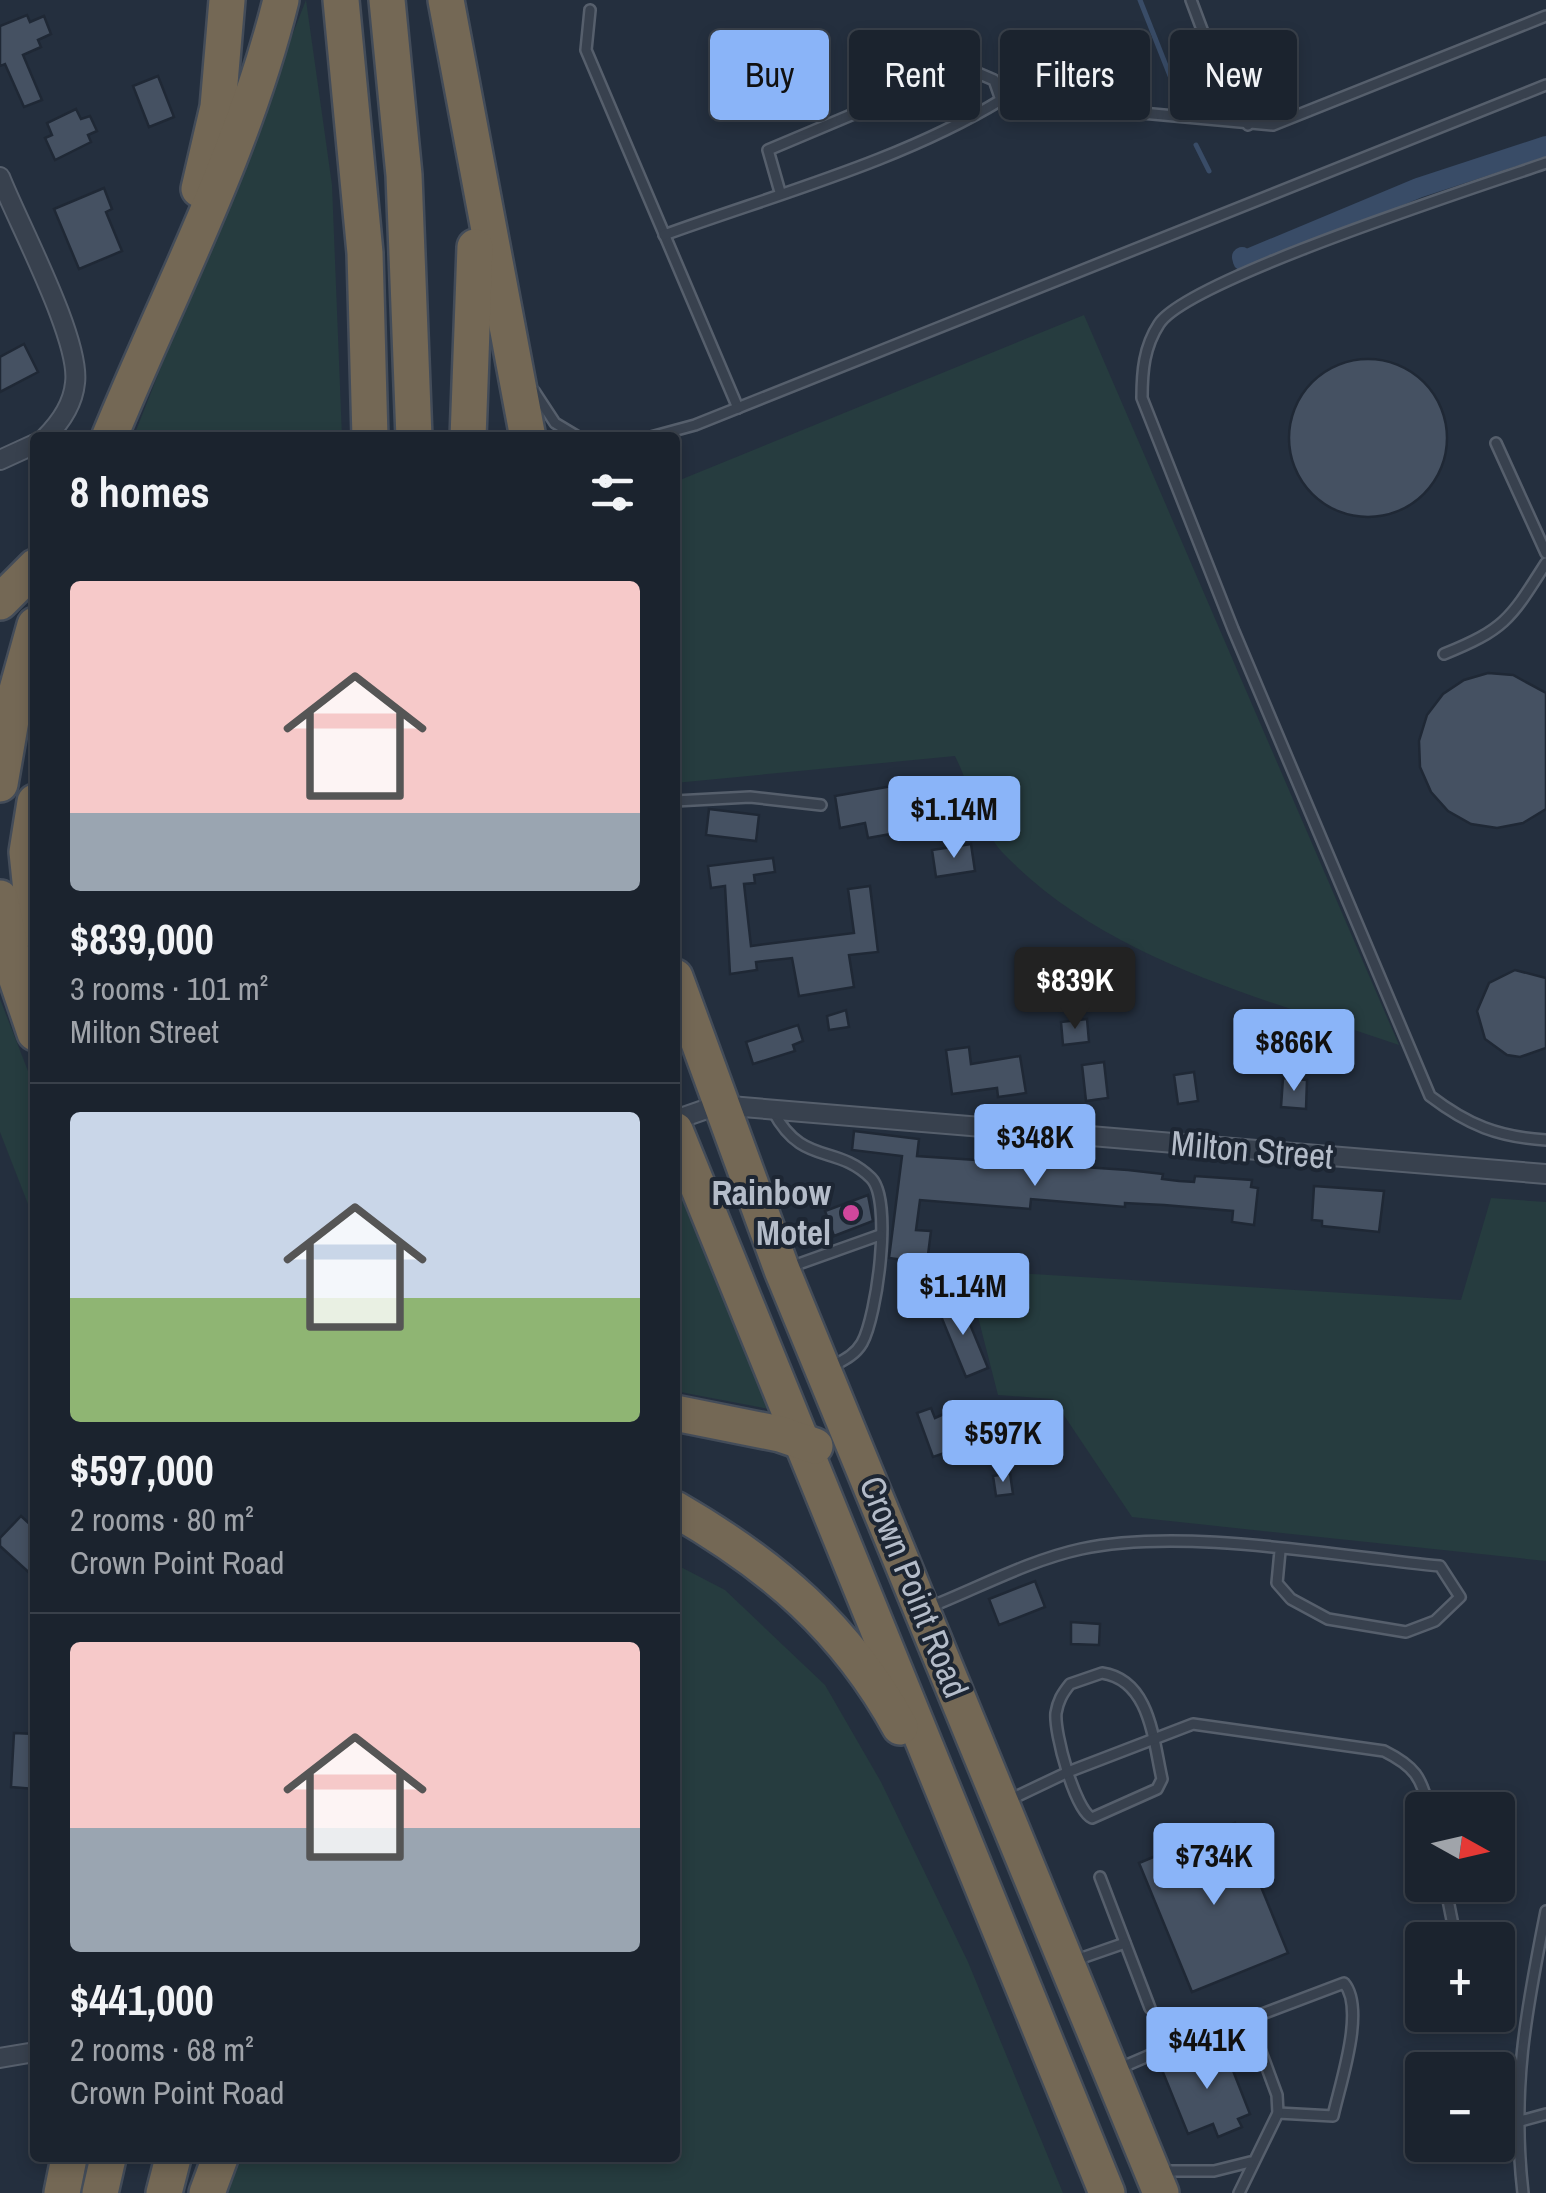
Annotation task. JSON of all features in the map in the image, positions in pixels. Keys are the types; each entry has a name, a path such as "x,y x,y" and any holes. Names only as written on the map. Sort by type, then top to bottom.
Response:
{"highway":[{"path":"164,305 214,132 227,0"},
{"path":"111,432 164,305 226,172 262,72 280,0"},
{"path":"341,0 365,253 370,432"},
{"path":"387,0 404,176 414,432"},
{"path":"446,0 470,146 527,432"},
{"path":"468,432 476,286 470,146"},
{"path":"0,602 30,572"},
{"path":"0,784 15,698 30,643"},
{"path":"30,838 30,874"},
{"path":"0,898 17,980 30,1018"},
{"name":"Crown Point Road","path":"680,993 782,1270 1156,2182"},
{"path":"680,1142 1107,2193"},
{"path":"680,1414 800,1438 830,1456 848,1473 908,1574"},
{"path":"680,1512 771,1570 844,1640 879,1690 973,1863"},
{"path":"62,2193 69,2162"},
{"path":"100,2193 107,2162"},
{"path":"164,2193 172,2162"},
{"path":"207,2193 219,2162"}],"street":[{"path":"0,177 5,205 72,352 75,386 68,406 49,432"},
{"path":"0,460 30,446"},
{"path":"680,1118 718,1104"},
{"name":"Milton Street","path":"718,1104 1546,1174"},
{"path":"0,2058 30,2053"}],"lane":[{"path":"1191,0 1228,98 1248,125"},
{"path":"590,10 586,50 738,408"},
{"path":"1150,115 1273,125 1546,16"},
{"path":"780,192 768,150 905,93 972,71 994,80 1000,97"},
{"path":"680,435 738,408 1546,86"},
{"path":"664,235 956,128 1000,101"},
{"path":"1546,163 1251,271 1182,306 1160,322 1148,349 1142,363 1142,398 1233,629 1430,1096 1466,1122 1505,1137 1546,1140"},
{"path":"502,304 538,399 555,423 570,432"},
{"path":"670,432 695,426"},
{"path":"1496,443 1546,553"},
{"path":"1444,654 1493,634 1515,613 1546,563"},
{"path":"680,801 750,798 821,805"},
{"path":"773,1111 792,1141 872,1180 883,1204 870,1324 861,1345 850,1357 824,1371"},
{"path":"782,1270 880,1235"},
{"path":"923,1610 1078,1549 1153,1539 1440,1566 1460,1596 1435,1621 1406,1632 1328,1619 1291,1599 1277,1583 1280,1551"},
{"path":"1117,1675 1136,1688 1153,1738 1162,1779 1158,1788 1092,1818 1084,1813 1068,1772 1056,1712 1070,1684 1087,1676 1117,1675"},
{"path":"1002,1803 1068,1772 1193,1724 1384,1751 1410,1763 1425,1792"},
{"path":"1100,1877 1150,2008"},
{"path":"1522,2193 1518,2058 1546,1911"},
{"path":"1068,1963 1125,1943"},
{"path":"1112,2072 1197,2035 1344,1983 1351,1991 1354,2014 1333,2116 1278,2113"},
{"path":"1239,2193 1250,2162 1278,2113 1278,2095 1249,2019"},
{"path":"1517,2122 1546,2114"},
{"path":"1156,2182 1250,2162"}],"green space":[{"path":"306,0 332,185 342,432 135,432"},
{"path":"1084,315 1399,1045 1240,992 1137,948 1088,921 1043,890 1002,852 981,818 955,756 680,783 680,480"},
{"path":"0,999 30,1076 30,1209 0,1132"},
{"path":"680,1195 769,1409 680,1392"},
{"path":"1491,1198 1546,1202 1546,1561 1132,1517 1053,1399 998,1395 966,1270 1461,1300"},
{"path":"680,1567 725,1590 825,1685 881,1782 968,1962 1063,2193 223,2193 232,2162 680,2162"}],"building":[{"path":"27,15 30,22 44,16 51,34 38,40 41,47 23,55 42,100 24,107 5,64 0,66 0,26"},
{"path":"158,76 174,117 149,127 133,86"},
{"path":"76,109 81,119 90,116 97,131 88,135 91,142 55,160 45,138 52,135 47,123"},
{"path":"104,188 112,209 106,212 122,251 79,269 54,209"},
{"path":"24,344 38,372 0,392 0,357"},
{"path":"1368,359 1398,365 1424,382 1441,408 1447,438 1441,468 1424,494 1398,511 1368,517 1338,511 1312,494 1295,468 1289,438 1295,408 1312,382 1338,365"},
{"path":"1488,673 1513,675 1546,693 1546,809 1523,823 1497,828 1471,824 1448,811 1431,792 1420,767 1419,741 1427,715 1443,694 1464,680"},
{"path":"921,781 930,827 868,838 865,823 840,828 835,796"},
{"path":"709,809 759,815 756,841 706,835"},
{"path":"971,844 975,871 936,877 932,850"},
{"path":"773,858 775,872 754,875 755,883 744,884 751,946 854,933 848,889 870,886 878,952 849,955 854,987 799,996 792,958 756,962 757,970 730,974 725,886 711,888 708,866"},
{"path":"1515,970 1546,978 1546,1048 1520,1057 1507,1055 1485,1039 1477,1011 1489,983"},
{"path":"846,1010 849,1027 829,1030 827,1016"},
{"path":"1087,1019 1089,1042 1063,1045 1061,1022"},
{"path":"798,1025 803,1041 793,1045 795,1051 753,1064 746,1042"},
{"path":"969,1047 971,1064 1020,1056 1026,1093 998,1097 997,1088 952,1094 946,1050"},
{"path":"1104,1062 1108,1098 1086,1101 1082,1065"},
{"path":"1194,1072 1198,1101 1178,1104 1174,1075"},
{"path":"1283,1078 1307,1080 1306,1109 1281,1107"},
{"path":"854,1131 919,1139 917,1156 1128,1170 1163,1174 1162,1179 1179,1181 1194,1182 1195,1176 1252,1180 1251,1187 1258,1188 1254,1225 1232,1222 1233,1211 1164,1205 1125,1203 1125,1207 1031,1199 1030,1209 920,1200 916,1230 931,1231 927,1263 889,1258 902,1156 852,1150"},
{"path":"1314,1186 1384,1191 1379,1232 1322,1226 1322,1221 1312,1220"},
{"path":"868,1195 873,1221 834,1236 825,1211"},
{"path":"960,1300 988,1368 966,1377 938,1309"},
{"path":"931,1408 935,1418 946,1413 959,1448 933,1457 917,1413"},
{"path":"1010,1473 1013,1494 996,1496 993,1476"},
{"path":"21,1516 30,1524 30,1573 0,1546 0,1538"},
{"path":"1035,1581 1045,1607 999,1625 989,1599"},
{"path":"1071,1622 1100,1624 1099,1645 1071,1644"},
{"path":"14,1733 30,1734 30,1789 11,1787"},
{"path":"1235,1823 1288,1953 1192,1992 1139,1863"},
{"path":"1223,2045 1250,2114 1238,2119 1242,2127 1218,2137 1213,2124 1188,2134 1162,2070"}],"waterway":[{"path":"1140,0 1170,76"},
{"path":"1196,145 1209,171"},
{"path":"1242,257 1243,261 1418,188 1546,146"}],"place":[{"name":"Rainbow Motel","path":"851,1213"}]}
